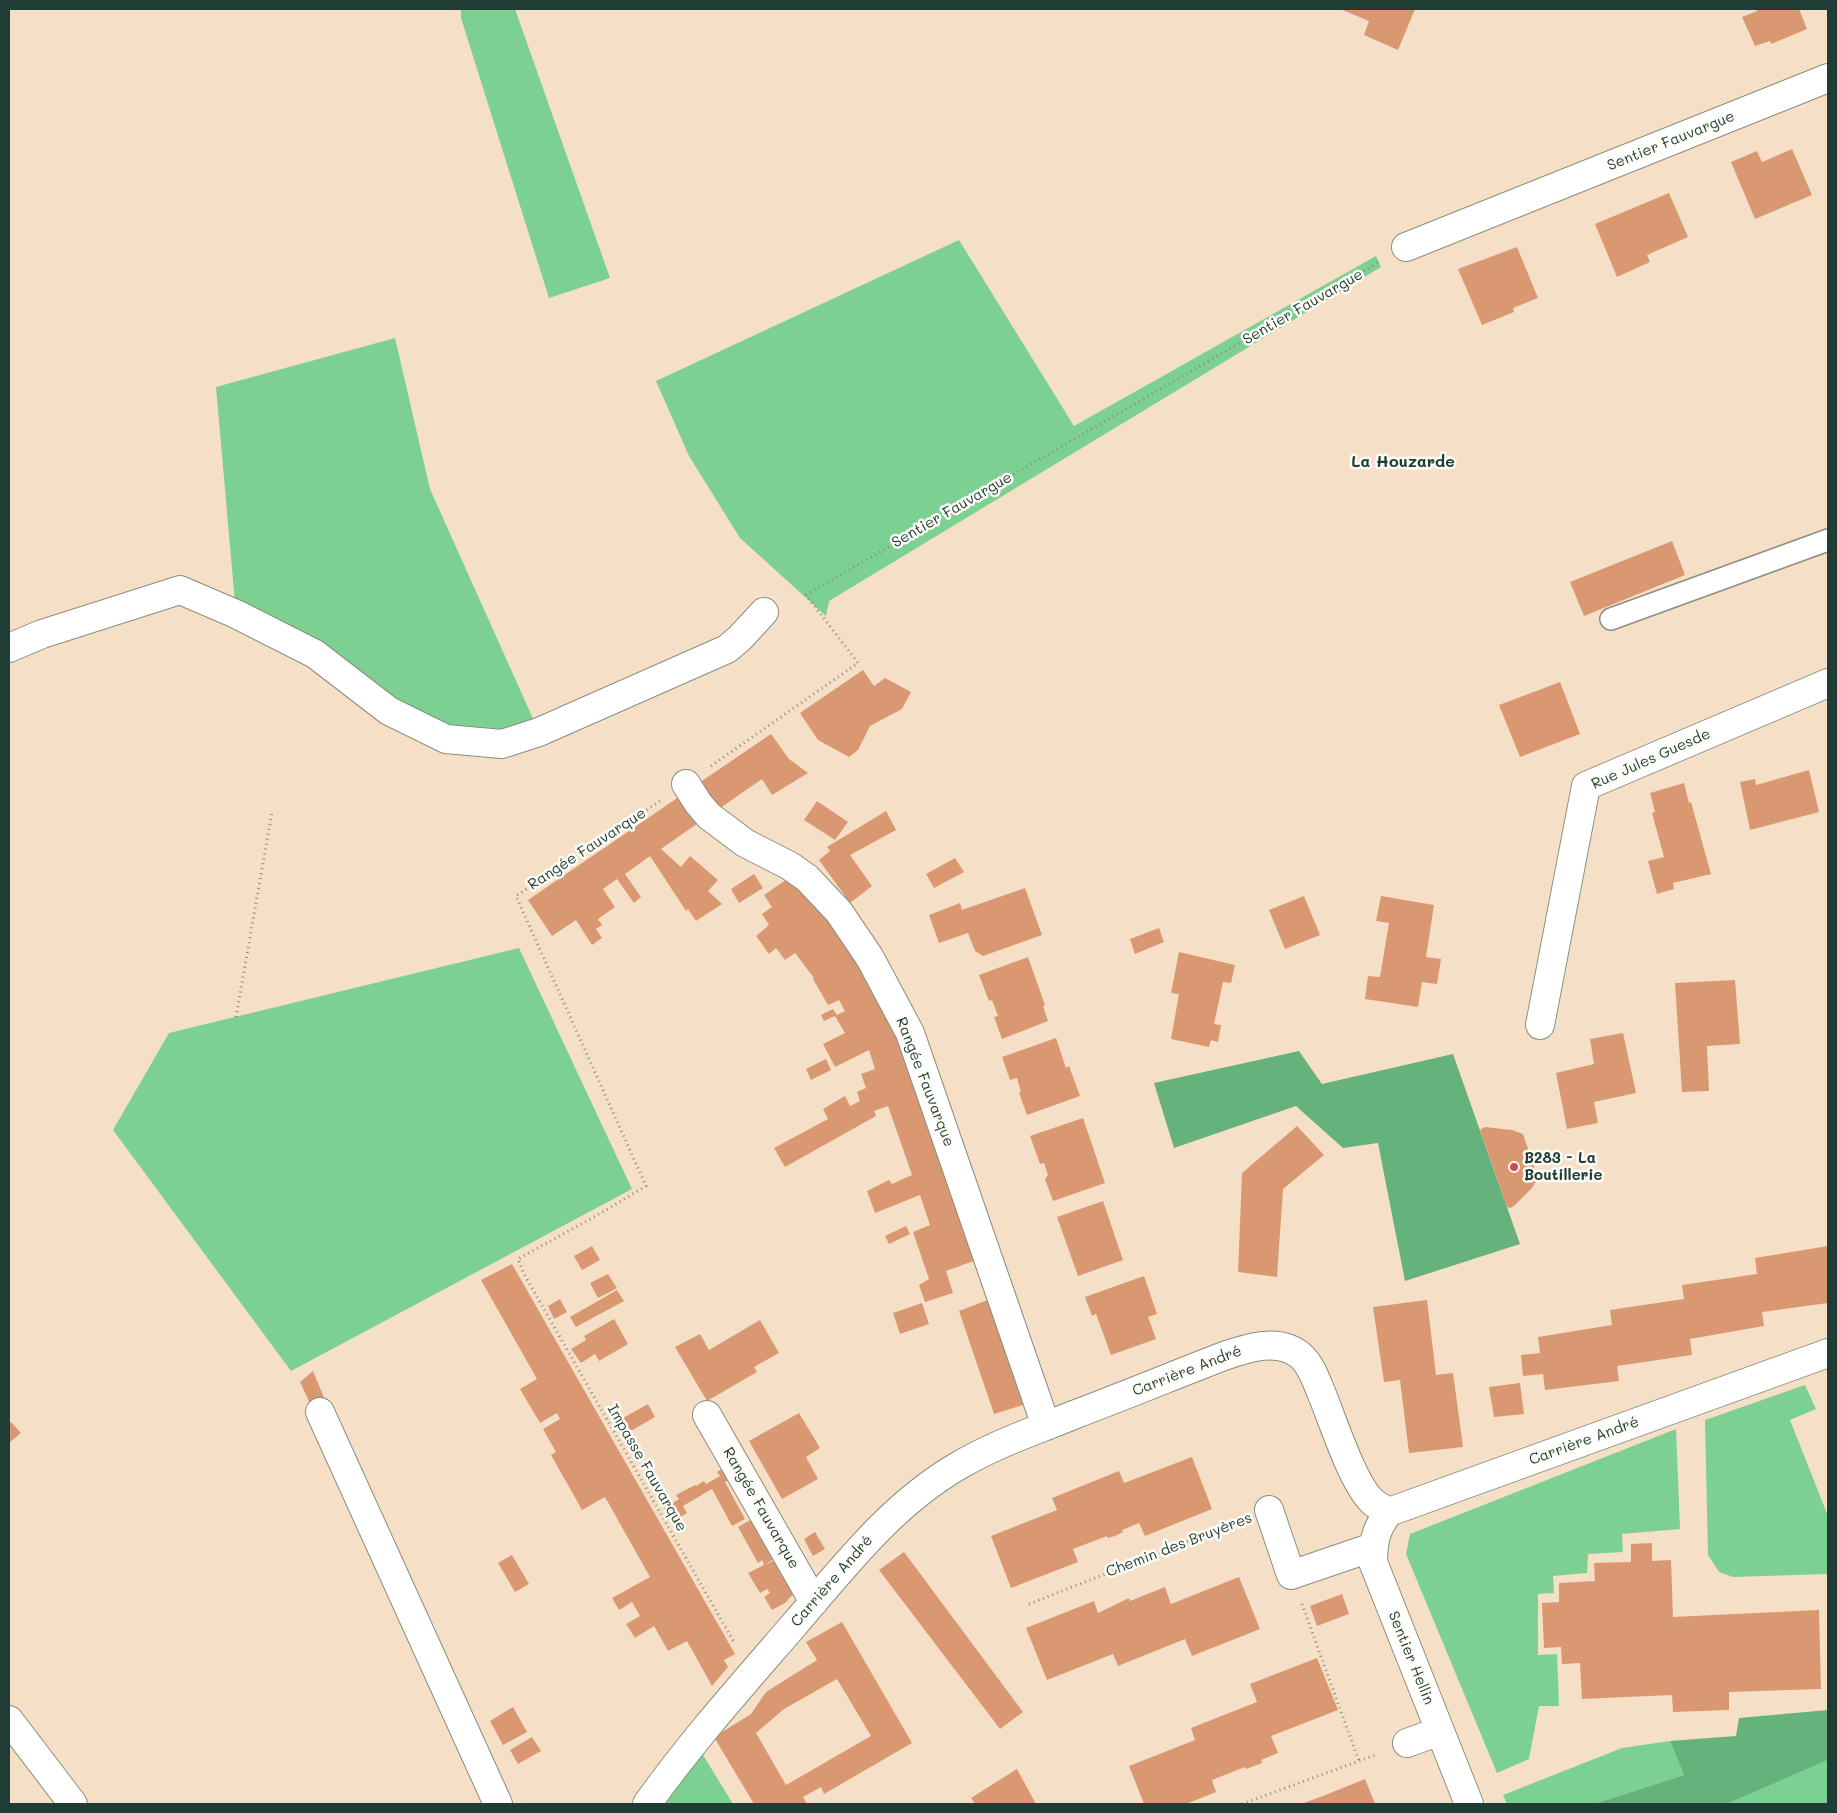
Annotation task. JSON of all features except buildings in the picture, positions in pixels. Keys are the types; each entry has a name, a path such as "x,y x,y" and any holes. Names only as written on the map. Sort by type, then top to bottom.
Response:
{"street":[{"name":"Sentier Fauvargue","path":"1406,247 1828,78"},
{"path":"9,648 42,634 180,590 236,614 315,654 389,711 446,739 502,744 539,732 727,648 740,638 764,612"},
{"name":"Rue Jules Guesde","path":"1540,1025 1586,786 1828,683"},
{"name":"Rangée Fauvarque","path":"686,784 709,816 745,843 790,866 808,878 839,912 870,958 910,1033 1046,1426"},
{"name":"Carrière André","path":"647,1804 692,1744 852,1556 880,1527 930,1484 980,1454 1046,1426 1251,1346 1273,1346 1288,1349 1300,1355 1313,1372 1359,1485 1373,1502 1389,1512 1828,1354"},
{"path":"320,1412 498,1804"},
{"name":"Rangée Fauvarque","path":"707,1415 814,1602"},
{"name":"Chemin des Bruyères","path":"1268,1510 1291,1575"},
{"name":"Sentier Hellin","path":"1389,1512 1381,1522 1376,1534 1373,1546 1373,1562 1469,1804"},
{"path":"1291,1575 1373,1546"},
{"path":"9,1720 73,1804"},
{"path":"1407,1743 1440,1731"}],"lane":[{"path":"1611,619 1828,540"}],"path":[{"name":"Sentier Fauvargue","path":"806,595 1406,247"},
{"name":"Rangée Fauvarque","path":"524,1274 518,1259 646,1186 516,896 686,784 858,664 806,595"},
{"path":"236,1017 272,812"},
{"name":"Impasse Fauvarque","path":"524,1274 727,1632 738,1647 760,1665"},
{"name":"Chemin des Bruyères","path":"1029,1604 1268,1510"},
{"path":"1291,1575 1359,1761"},
{"path":"1242,1804 1407,1743"}],"green space":[{"path":"461,9 515,9 610,278 549,298 461,18"},
{"path":"959,240 1074,426 1376,256 1381,267 829,601 826,616 740,538 689,456 656,381"},
{"path":"395,338 430,489 539,732 446,739 236,614 216,387"},
{"path":"519,948 632,1189 291,1371 113,1130 169,1033"},
{"path":"1299,1051 1322,1084 1453,1054 1520,1244 1405,1281 1378,1143 1343,1148 1296,1106 1174,1148 1154,1083"},
{"path":"1805,1385 1816,1409 1790,1420 1828,1516 1828,1574 1733,1577 1719,1572 1708,1555 1705,1420"},
{"path":"1676,1429 1680,1529 1622,1534 1623,1552 1588,1554 1587,1573 1553,1576 1554,1593 1538,1594 1538,1655 1557,1654 1559,1706 1539,1706 1529,1759 1497,1773 1406,1554 1410,1534"},
{"path":"1828,1710 1828,1760 1727,1804 1594,1804 1684,1775 1670,1741 1736,1736 1739,1718"},
{"path":"1670,1741 1684,1775 1594,1804 1507,1804 1503,1795 1622,1748"},
{"path":"700,1750 733,1804 660,1804"},
{"path":"1828,1760 1828,1804 1727,1804"}],"place":[{"name":"B283 - La Boutillerie","path":"1514,1167"}],"district":[{"name":"La Houzarde","path":"1403,462"}]}
